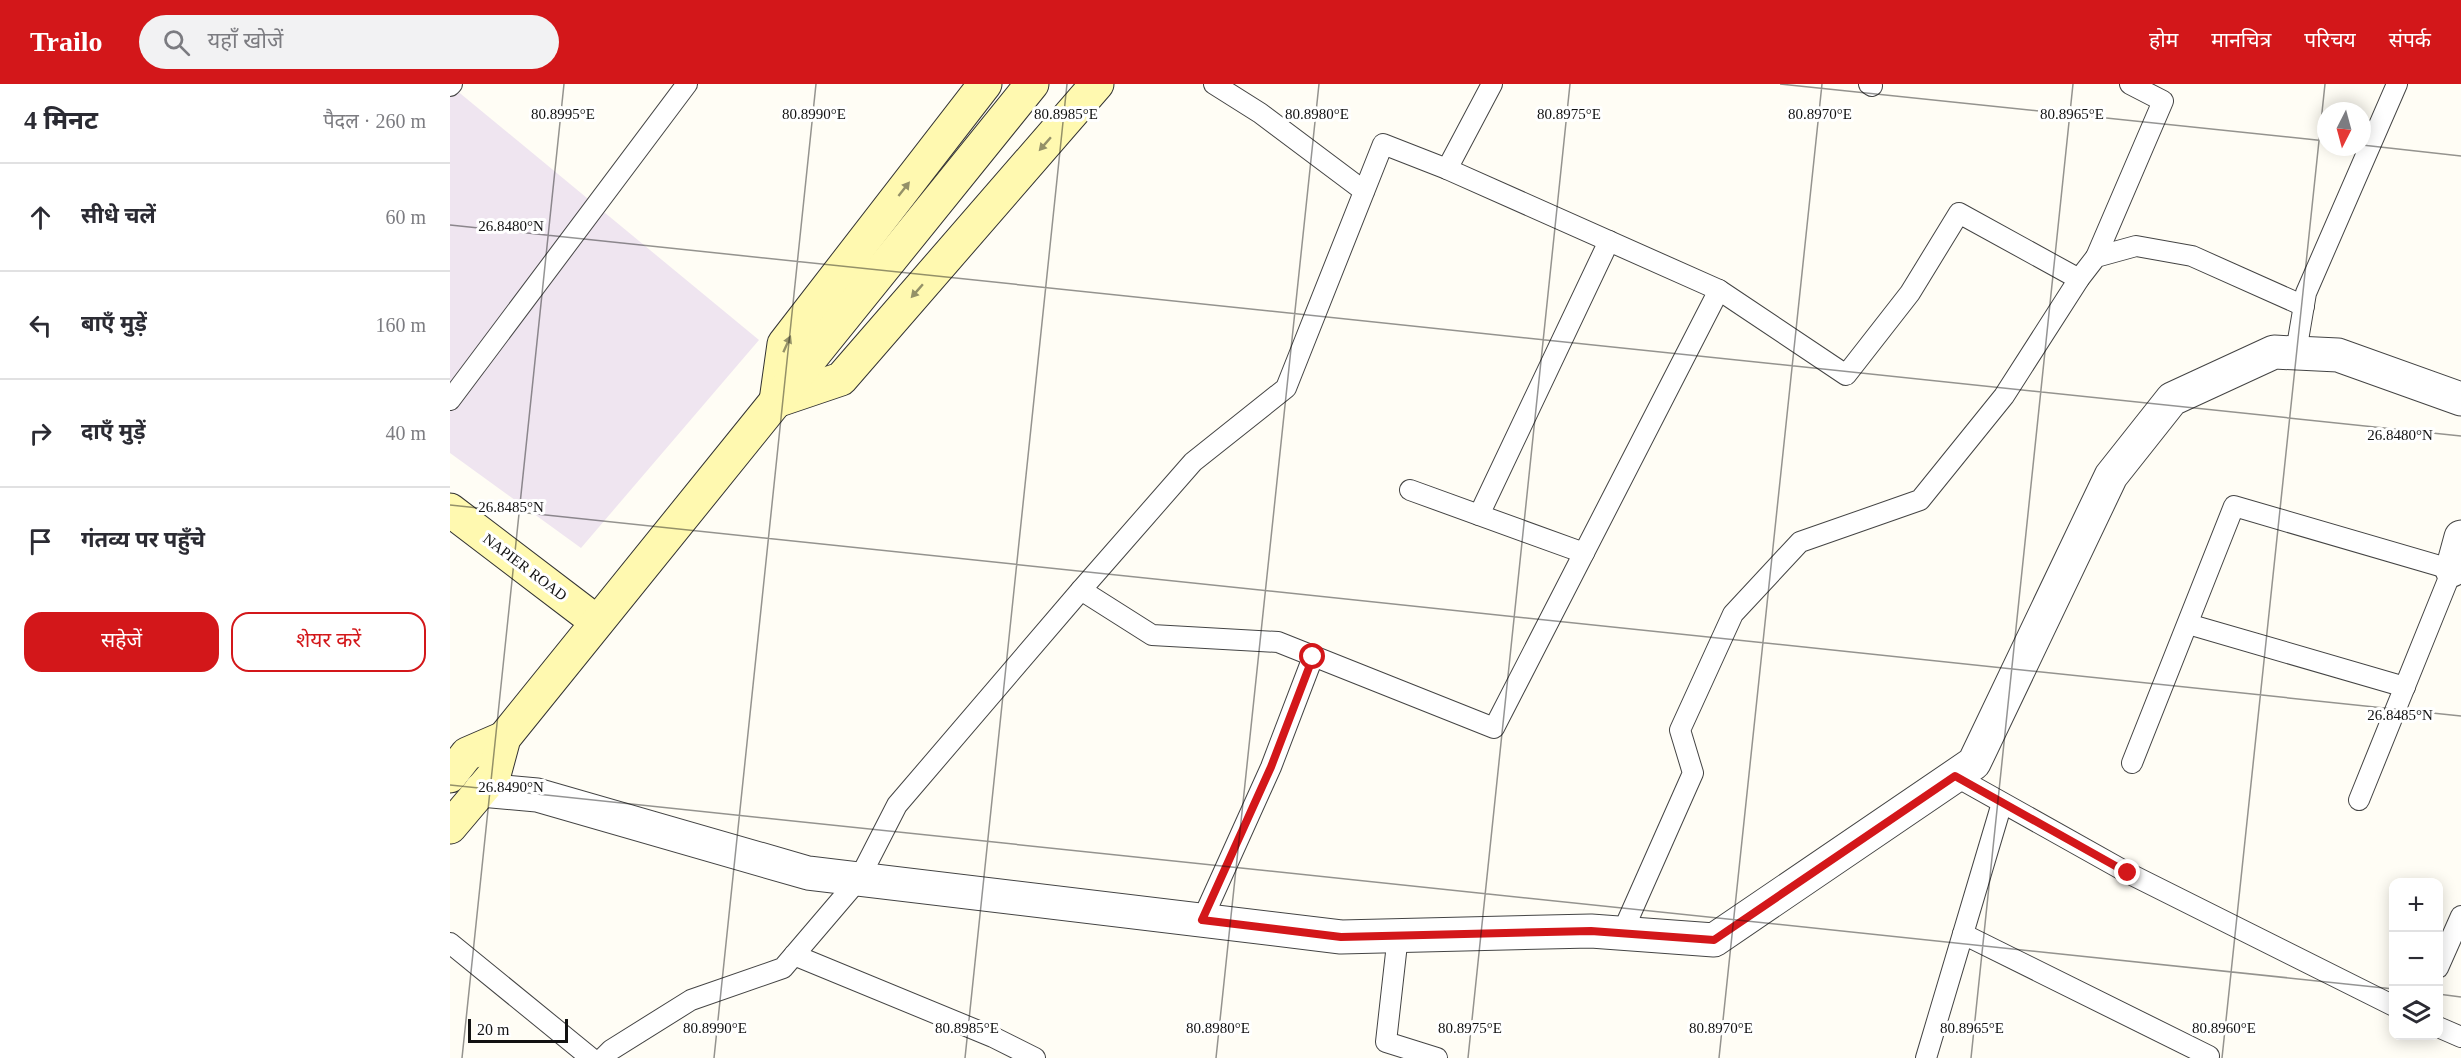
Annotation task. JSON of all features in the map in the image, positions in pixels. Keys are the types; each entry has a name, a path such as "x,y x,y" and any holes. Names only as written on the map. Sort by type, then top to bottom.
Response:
{"main road":[{"path":"776,401 784,344 985,84"},
{"path":"450,826 494,775 504,738 1032,84"},
{"path":"776,401 841,379 1097,84"},
{"name":"NAPIER ROAD","path":"450,510 597,622"},
{"path":"450,775 467,754 504,738"}],"street":[{"path":"481,790 537,795 808,873 1341,937 1591,931 1714,940 1974,763 2110,476 2172,399 2274,352 2296,352 2338,355 2461,399"},
{"path":"2457,571 2461,537"}],"lane":[{"path":"450,400 687,84"},
{"path":"1214,84 1260,114 1365,191"},
{"path":"1447,169 1492,84"},
{"path":"1622,933 1693,773 1680,730 1733,614 1800,542 1920,500 2004,396 2079,279 2096,257 2163,101 2130,84"},
{"path":"2296,352 2306,293 2397,84"},
{"path":"603,1058 611,1050 690,1000 783,968 859,879 897,805 1081,590 1193,462 1286,388 1383,144 1447,169 1719,290 1846,375 1911,293 1959,213 2079,279"},
{"path":"1479,515 1609,241"},
{"path":"2096,257 2136,246 2192,256 2304,306"},
{"path":"1081,590 1152,635 1278,642 1494,728 1719,290"},
{"path":"1410,490 1584,553"},
{"path":"2132,764 2234,506 2457,571 2405,687 2359,800"},
{"path":"2187,624 2405,687"},
{"path":"1202,920 1271,767 1313,657"},
{"path":"1955,776 2128,873 2389,1004"},
{"path":"1926,1058 2002,803"},
{"path":"2443,959 2461,916"},
{"path":"1963,934 2209,1056"},
{"path":"1398,935 1386,1042 1437,1058"},
{"path":"450,944 591,1058"},
{"path":"794,955 993,1037 1035,1058"},
{"path":"2443,1030 2461,1037"}],"shaded area":[{"path":"450,85 759,340 581,548 450,453"}],"route":[{"path":"1313,657 1271,767 1202,920 1341,937 1591,931 1714,940 1955,776 2128,873"}]}
